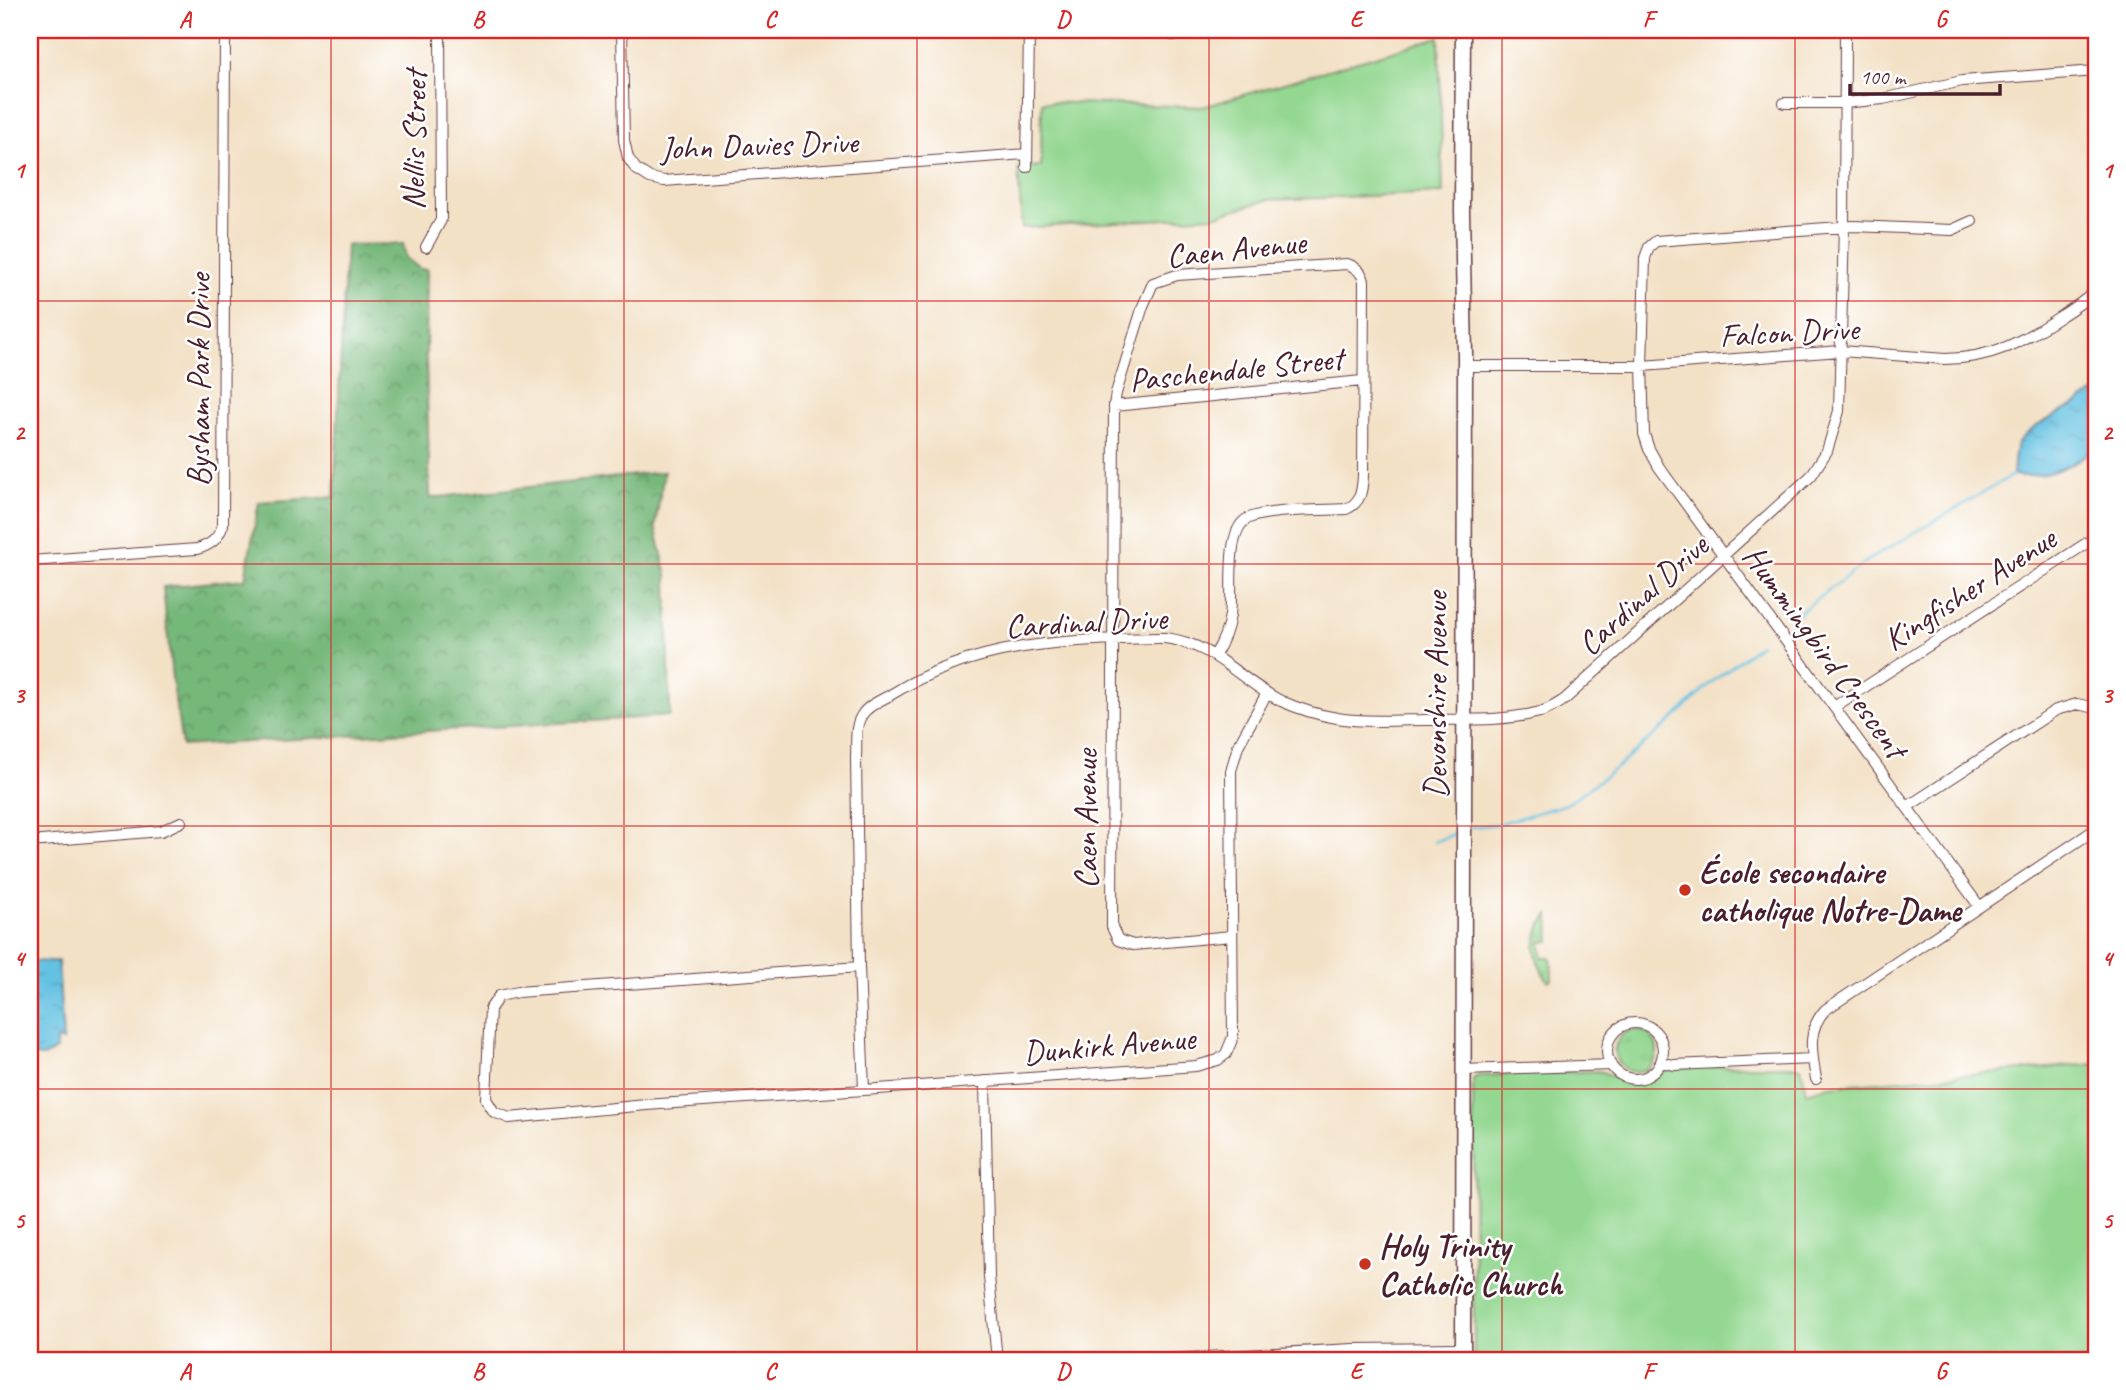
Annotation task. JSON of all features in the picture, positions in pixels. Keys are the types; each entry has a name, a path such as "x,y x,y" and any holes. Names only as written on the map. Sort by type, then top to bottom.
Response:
{"main road":[{"name":"Devonshire Avenue","path":"1463,30 1463,1354"}],"street":[{"name":"Bysham Park Drive","path":"30,561 197,549 209,546 219,537 223,525 225,30"},
{"name":"Nellis Street","path":"426,247 441,220 440,30"},
{"name":"John Davies Drive","path":"622,30 625,151 636,169 650,178 664,181 1027,154"},
{"path":"1027,167 1029,30"},
{"path":"1161,30 1172,35 1197,30"},
{"name":"Cardinal Drive","path":"864,1090 856,757 860,718 866,710 914,680 985,653 1028,645 1112,639 1178,640 1197,645 1267,693 1306,711 1339,719 1462,719 1531,714 1558,705 1811,476 1826,451 1839,411 1844,227 1845,30"},
{"path":"1784,103 1844,103 1884,99 1962,81 2096,71"},
{"name":"Hummingbird Crescent","path":"1972,221 1952,229 1844,227 1664,239 1652,244 1645,260 1642,366 1644,434 1649,449 1979,906"},
{"name":"Caen Avenue","path":"1215,655 1229,624 1233,540 1240,524 1251,517 1265,514 1346,509 1358,501 1363,485 1364,281 1353,266 1347,264 1177,275 1153,282 1116,393 1112,639 1111,918 1114,934 1118,940 1133,945 1232,936"},
{"name":"Falcon Drive","path":"1465,366 1642,366 1841,351 1945,359 1984,355 2027,338 2096,290"},
{"name":"Paschendale Street","path":"1114,406 1362,381"},
{"name":"Kingfisher Avenue","path":"1835,707 2096,537"},
{"name":"Dunkirk Avenue","path":"997,1360 989,1277 985,1081 1196,1066 1218,1060 1226,1054 1233,1037 1232,764 1241,739 1267,693"},
{"path":"1907,807 2056,710 2077,704 2096,708"},
{"path":"30,842 161,831 181,822"},
{"path":"1816,1079 1812,1033 1816,1021 1825,1010 2096,830"},
{"path":"859,967 531,991 499,996 489,1009 486,1099 494,1112 509,1118 646,1105 985,1081"},
{"path":"1643,1024 1658,1035 1662,1044 1661,1062 1650,1074 1641,1078 1622,1076 1611,1065 1607,1049 1610,1039 1623,1025 1643,1024"},
{"path":"1661,1062 1674,1065 1813,1059"},
{"path":"1463,1070 1611,1065"},
{"path":"1148,1360 1325,1350 1463,1354"}],"green space":[{"path":"1439,37 1443,193 1267,200 1214,216 1022,228 1018,168 1041,166 1042,102 1203,107"},
{"path":"403,244 406,258 420,269 427,269 426,359 430,498 664,472 655,526 667,575 670,716 182,746 163,587 245,579 259,502 334,497 346,245"},
{"path":"1549,915 1550,941 1541,942 1542,957 1551,957 1552,980 1548,981 1539,964 1535,948 1539,931"},
{"path":"1636,1030 1651,1036 1657,1051 1651,1066 1636,1072 1621,1066 1615,1051 1621,1036"},
{"path":"2096,1064 2096,1360 1474,1360 1473,1079 1478,1076 1598,1071 1624,1082 1639,1084 1662,1072 1687,1067 1797,1066 1801,1067 1807,1093 1829,1086"}],"water":[{"path":"2096,391 2095,448 2076,461 2046,474 2013,475 2016,448 2021,440 2040,424"},
{"path":"58,961 63,1041 56,1040 56,1050 43,1057 30,1056 30,962"}],"waterway":[{"path":"1796,615 1870,559 2013,475"},
{"path":"1471,827 1498,824 1567,804 1616,768 1678,715 1707,686 1760,644"},
{"path":"1434,842 1454,834"}],"place":[{"name":"École secondaire catholique Notre-Dame","path":"1685,890"},
{"name":"Holy Trinity Catholic Church","path":"1365,1264"}]}
